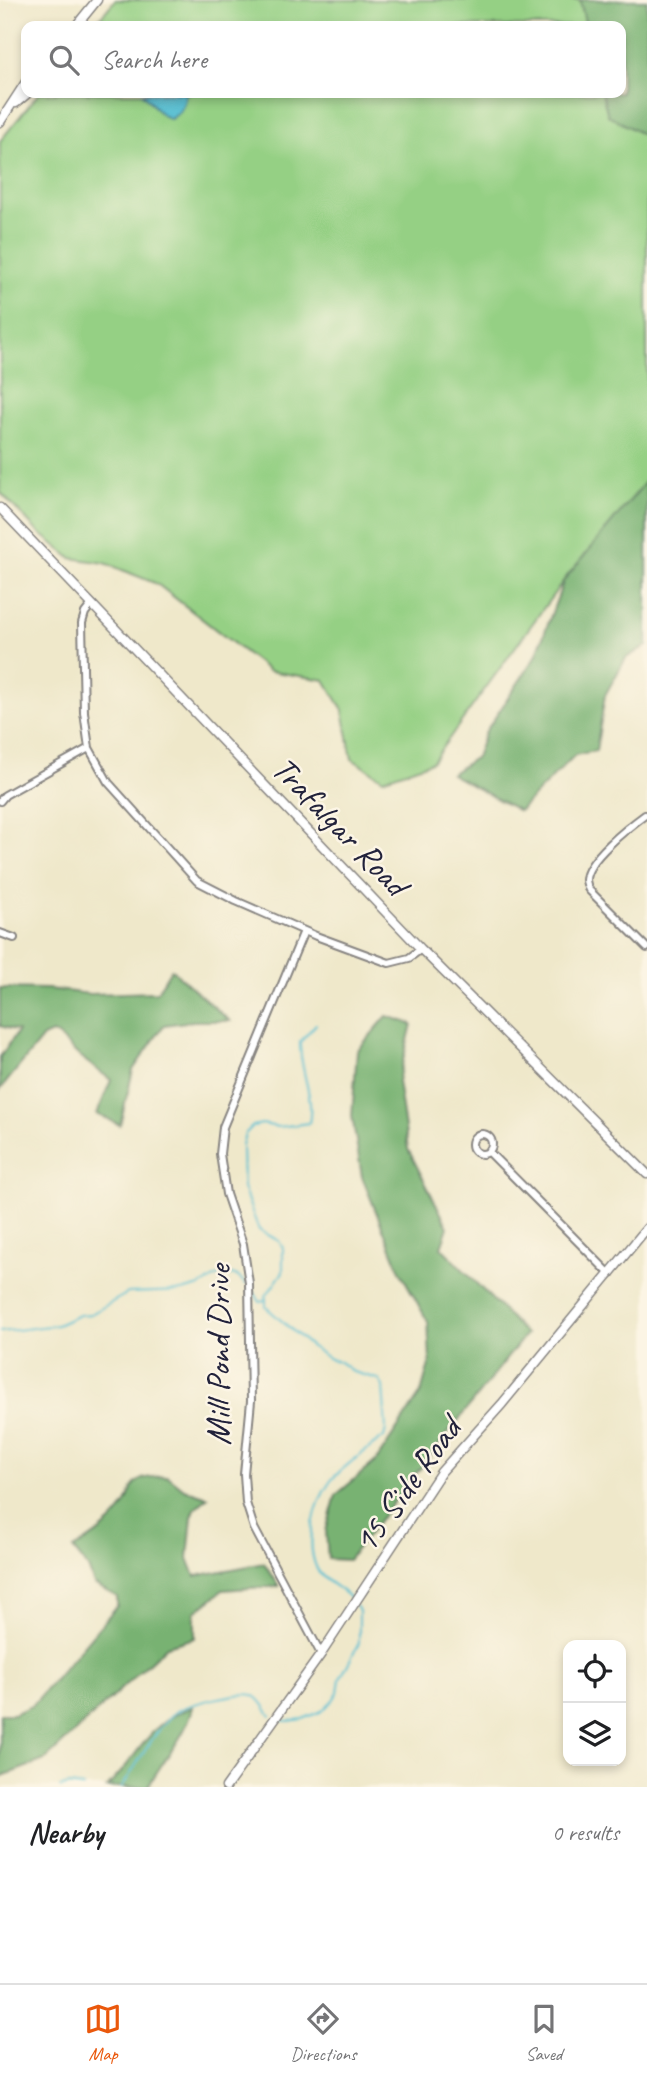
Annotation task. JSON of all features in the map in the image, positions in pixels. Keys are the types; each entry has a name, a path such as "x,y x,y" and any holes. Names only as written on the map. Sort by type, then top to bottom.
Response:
{"main road":[{"path":"80,21 97,0"},
{"path":"0,122 21,91"},
{"path":"13,105 22,98"},
{"name":"Trafalgar Road","path":"0,508 421,949 647,1174"},
{"name":"15 Side Road","path":"226,1787 321,1654 441,1472 502,1404 647,1228"}],"street":[{"path":"0,107 7,113"},
{"path":"92,604 82,623 84,712 89,748 115,790 197,881 304,931 389,963 409,958 421,949"},
{"path":"0,789 3,798 89,748"},
{"path":"645,815 623,832 597,859 585,880 589,890 647,947"},
{"name":"Mill Pond Drive","path":"304,931 223,1127 220,1154 226,1194 243,1244 249,1283 251,1401 244,1474 246,1503 254,1528 321,1654"},
{"path":"0,933 15,937"},
{"path":"489,1152 610,1274"}],"green space":[{"path":"115,0 580,0 585,21 97,21"},
{"path":"580,0 647,0 647,137 608,115 603,98 626,98 626,21 585,21"},
{"path":"35,98 603,98 608,115 647,137 647,483 564,580 432,762 383,779 352,759 343,710 325,680 269,671 157,584 105,563 71,558 37,531 0,492 0,141"},
{"path":"647,480 647,646 626,658 605,695 596,751 575,755 519,811 451,774 476,757 486,731 536,656 564,580"},
{"path":"171,969 230,1021 193,1021 164,1025 133,1070 120,1125 97,1114 111,1080 52,1033 43,1037 0,1090 0,1057 18,1031 0,1026 0,988 48,989 90,994 157,992"},
{"path":"387,1016 412,1024 398,1081 408,1149 448,1227 441,1247 526,1334 348,1560 328,1559 326,1531 336,1495 376,1461 421,1393 430,1361 428,1322 401,1273 362,1177 352,1116 357,1051"},
{"path":"168,1476 184,1489 208,1497 195,1509 192,1517 188,1558 195,1576 264,1563 279,1586 223,1590 195,1612 195,1638 167,1646 45,1760 0,1777 0,1714 14,1714 33,1705 117,1606 117,1597 94,1584 88,1568 73,1549 116,1517 137,1482 146,1478"},
{"path":"193,1707 179,1738 148,1787 107,1787 155,1730 178,1713"}],"water":[{"path":"147,98 185,98 177,114 170,119 161,114"}],"waterway":[{"path":"316,1024 300,1042 309,1093 309,1123 278,1127 262,1124 253,1126 245,1134 242,1145 243,1188 259,1230 279,1241 283,1248 283,1272 266,1296 266,1307 310,1346 353,1372 378,1379 383,1386 386,1429 384,1437 330,1482 324,1491 313,1524 312,1548 317,1569 353,1602"},
{"path":"0,1332 57,1325 79,1315 91,1314 128,1293 182,1291 200,1286 218,1276 236,1275 246,1284"},
{"path":"253,1290 260,1302 265,1301"},
{"path":"278,1720 303,1719 322,1711 333,1700 338,1692 340,1679 359,1643 359,1611 356,1606"},
{"path":"122,1787 163,1725 183,1708 246,1694 258,1699 271,1716"},
{"path":"60,1787 83,1787"}]}
